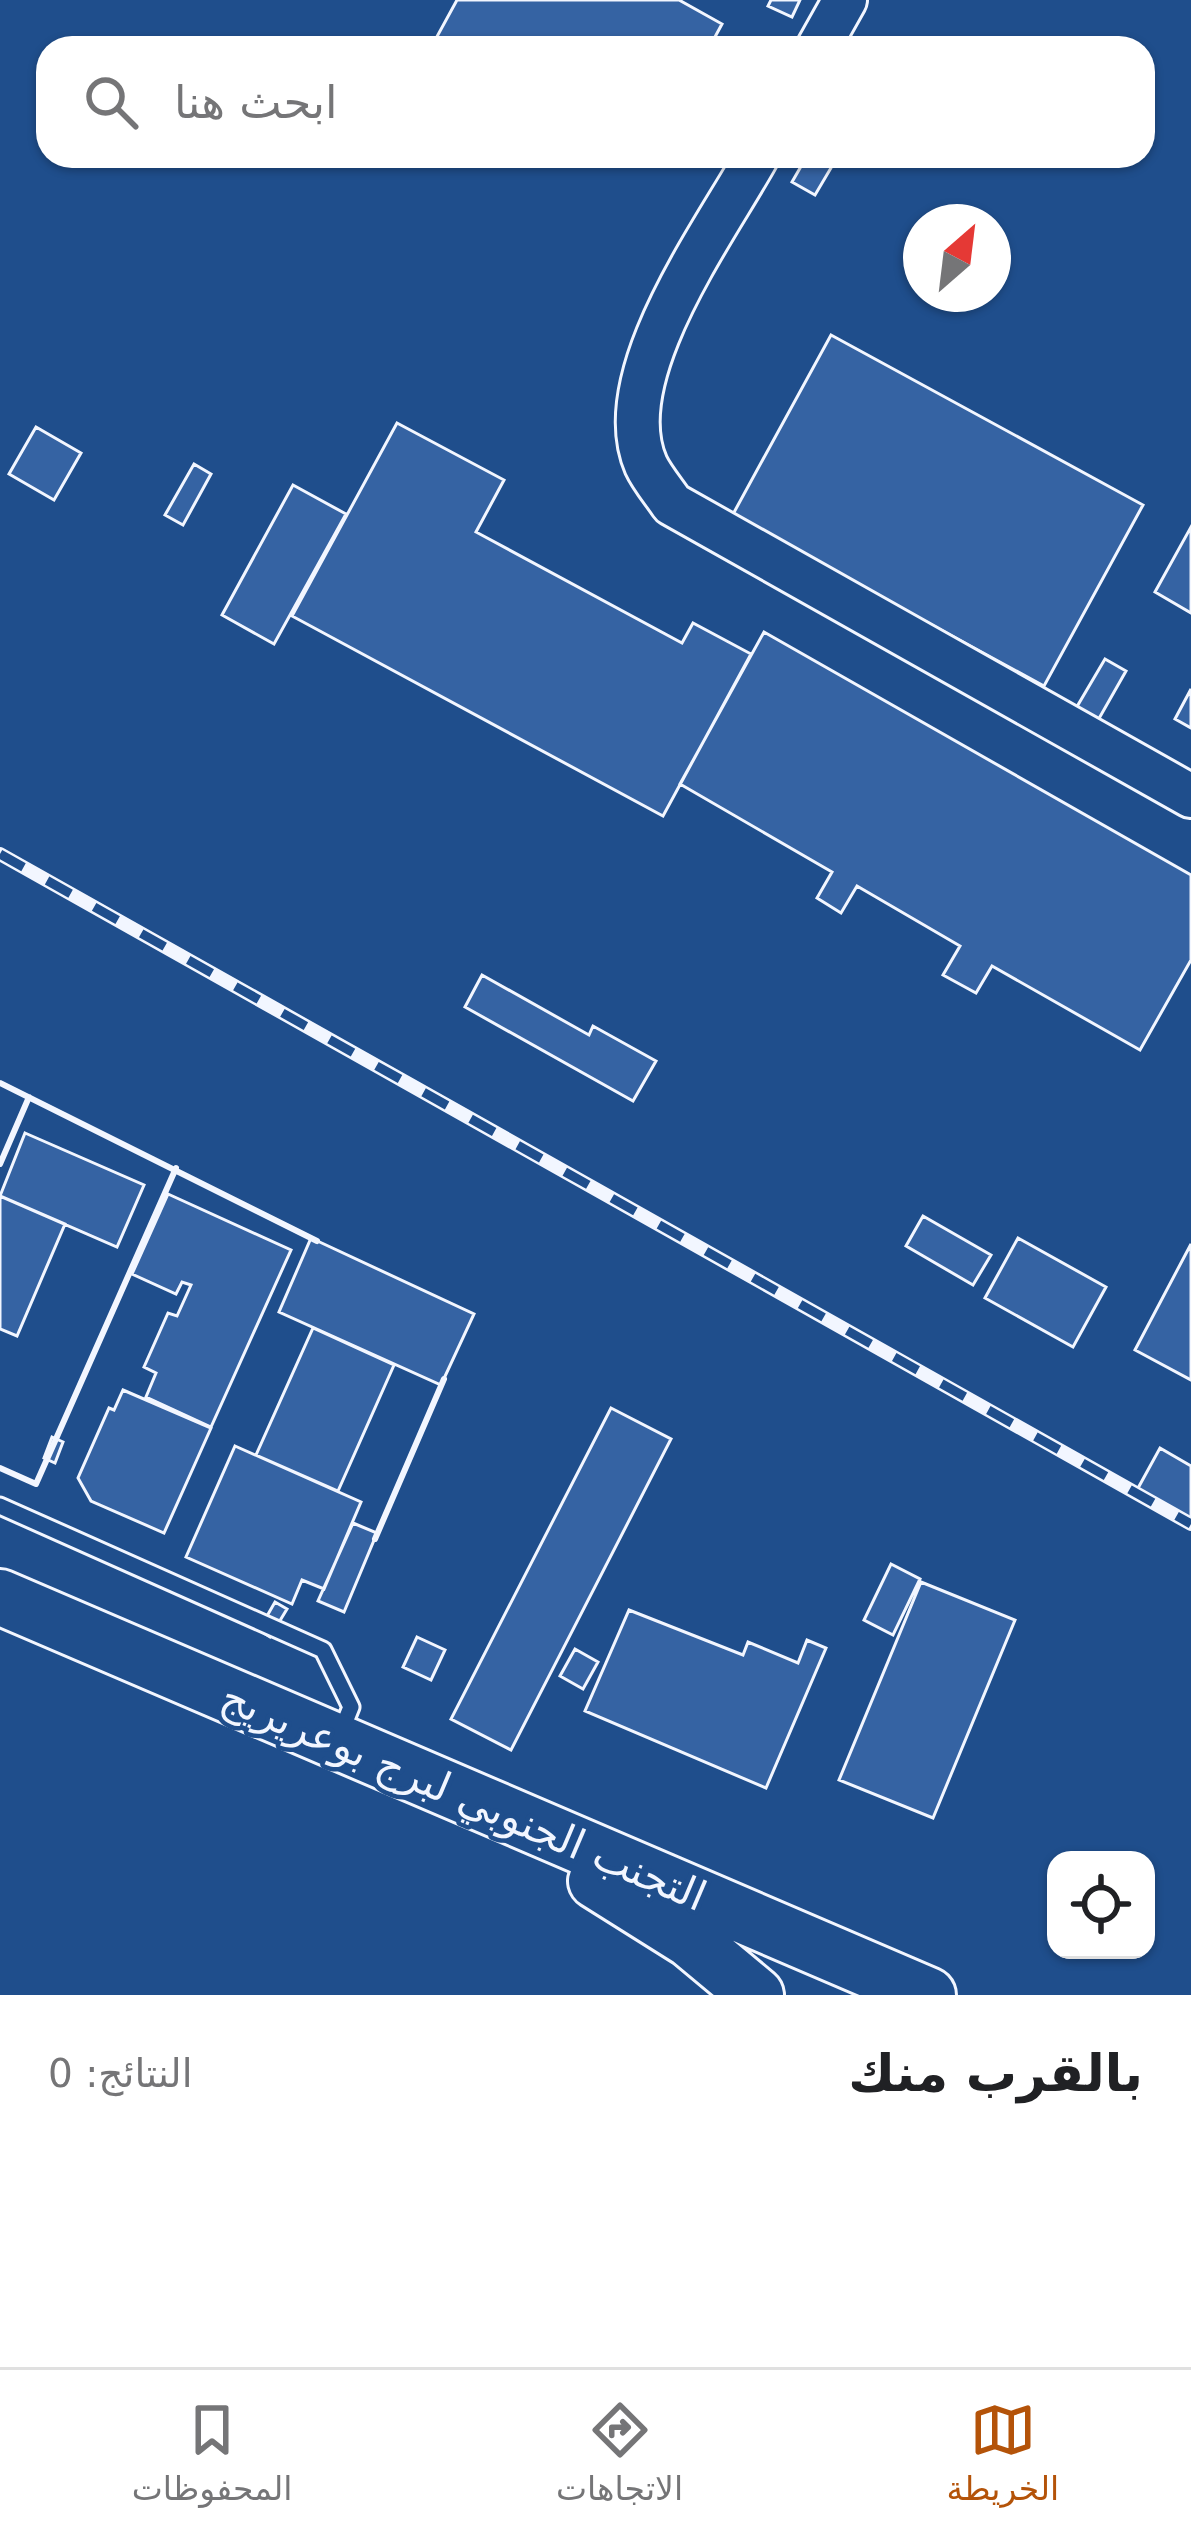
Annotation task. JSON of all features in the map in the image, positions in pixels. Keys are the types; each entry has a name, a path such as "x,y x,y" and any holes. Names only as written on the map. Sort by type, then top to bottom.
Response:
{"highway":[{"name":"التجنب الجنوبي لبرج بوعريريج","path":"0,1597 928,1995"},
{"path":"275,1714 481,1814 690,1940 756,1995"}],"street":[{"path":"825,36 845,0"},
{"path":"750,168 654,339 638,411 645,463 672,504 1191,796"}],"lane":[{"path":"0,1505 323,1651 351,1707 337,1741"}],"building":[{"path":"457,0 679,0 722,24 716,36 437,36"},
{"path":"771,0 800,0 792,17 768,6"},
{"path":"800,168 831,168 815,195 792,182"},
{"path":"831,335 1143,505 1044,686 732,516"},
{"path":"397,423 504,480 476,532 682,643 693,623 751,654 663,816 292,616"},
{"path":"36,427 81,453 54,500 9,474"},
{"path":"194,464 211,474 183,525 165,515"},
{"path":"293,485 346,514 274,644 222,615"},
{"path":"1191,527 1191,613 1155,592"},
{"path":"764,632 1191,875 1191,960 1140,1050 992,966 976,993 943,975 960,946 857,886 841,913 817,898 832,872 680,784"},
{"path":"1105,659 1126,671 1097,722 1075,710"},
{"path":"1191,689 1191,728 1175,719"},
{"path":"482,975 589,1035 593,1026 656,1061 633,1101 465,1007"},
{"path":"25,1133 144,1185 117,1247 0,1196"},
{"path":"168,1194 291,1250 211,1427 146,1397 156,1373 144,1367 168,1313 177,1316 191,1285 182,1282 176,1294 132,1274"},
{"path":"0,1196 65,1224 17,1336 0,1329"},
{"path":"923,1216 991,1255 973,1285 906,1246"},
{"path":"311,1238 474,1314 441,1385 279,1312"},
{"path":"1018,1238 1106,1287 1073,1347 985,1298"},
{"path":"1191,1244 1191,1380 1135,1350"},
{"path":"313,1328 394,1365 338,1491 256,1455"},
{"path":"123,1390 211,1428 164,1533 91,1501 78,1478 109,1408 114,1410"},
{"path":"611,1408 671,1439 511,1750 451,1719"},
{"path":"52,1437 63,1442 55,1463 44,1458"},
{"path":"235,1446 361,1502 324,1589 302,1580 292,1604 186,1557"},
{"path":"1160,1448 1191,1466 1191,1520 1137,1490"},
{"path":"353,1523 377,1533 344,1612 318,1601"},
{"path":"891,1564 920,1579 893,1635 864,1620"},
{"path":"921,1582 1015,1620 933,1818 839,1780"},
{"path":"275,1602 287,1609 270,1637 259,1630"},
{"path":"629,1610 743,1655 748,1642 798,1663 807,1640 826,1648 766,1788 585,1711"},
{"path":"417,1637 445,1650 431,1680 403,1667"},
{"path":"575,1649 598,1662 583,1689 560,1676"}],"railway":[{"path":"0,854 1191,1524"}],"wall":[{"path":"0,1083 317,1241"},
{"path":"0,1164 29,1097"},
{"path":"0,1468 36,1484 176,1168"},
{"path":"375,1539 444,1379"}]}
